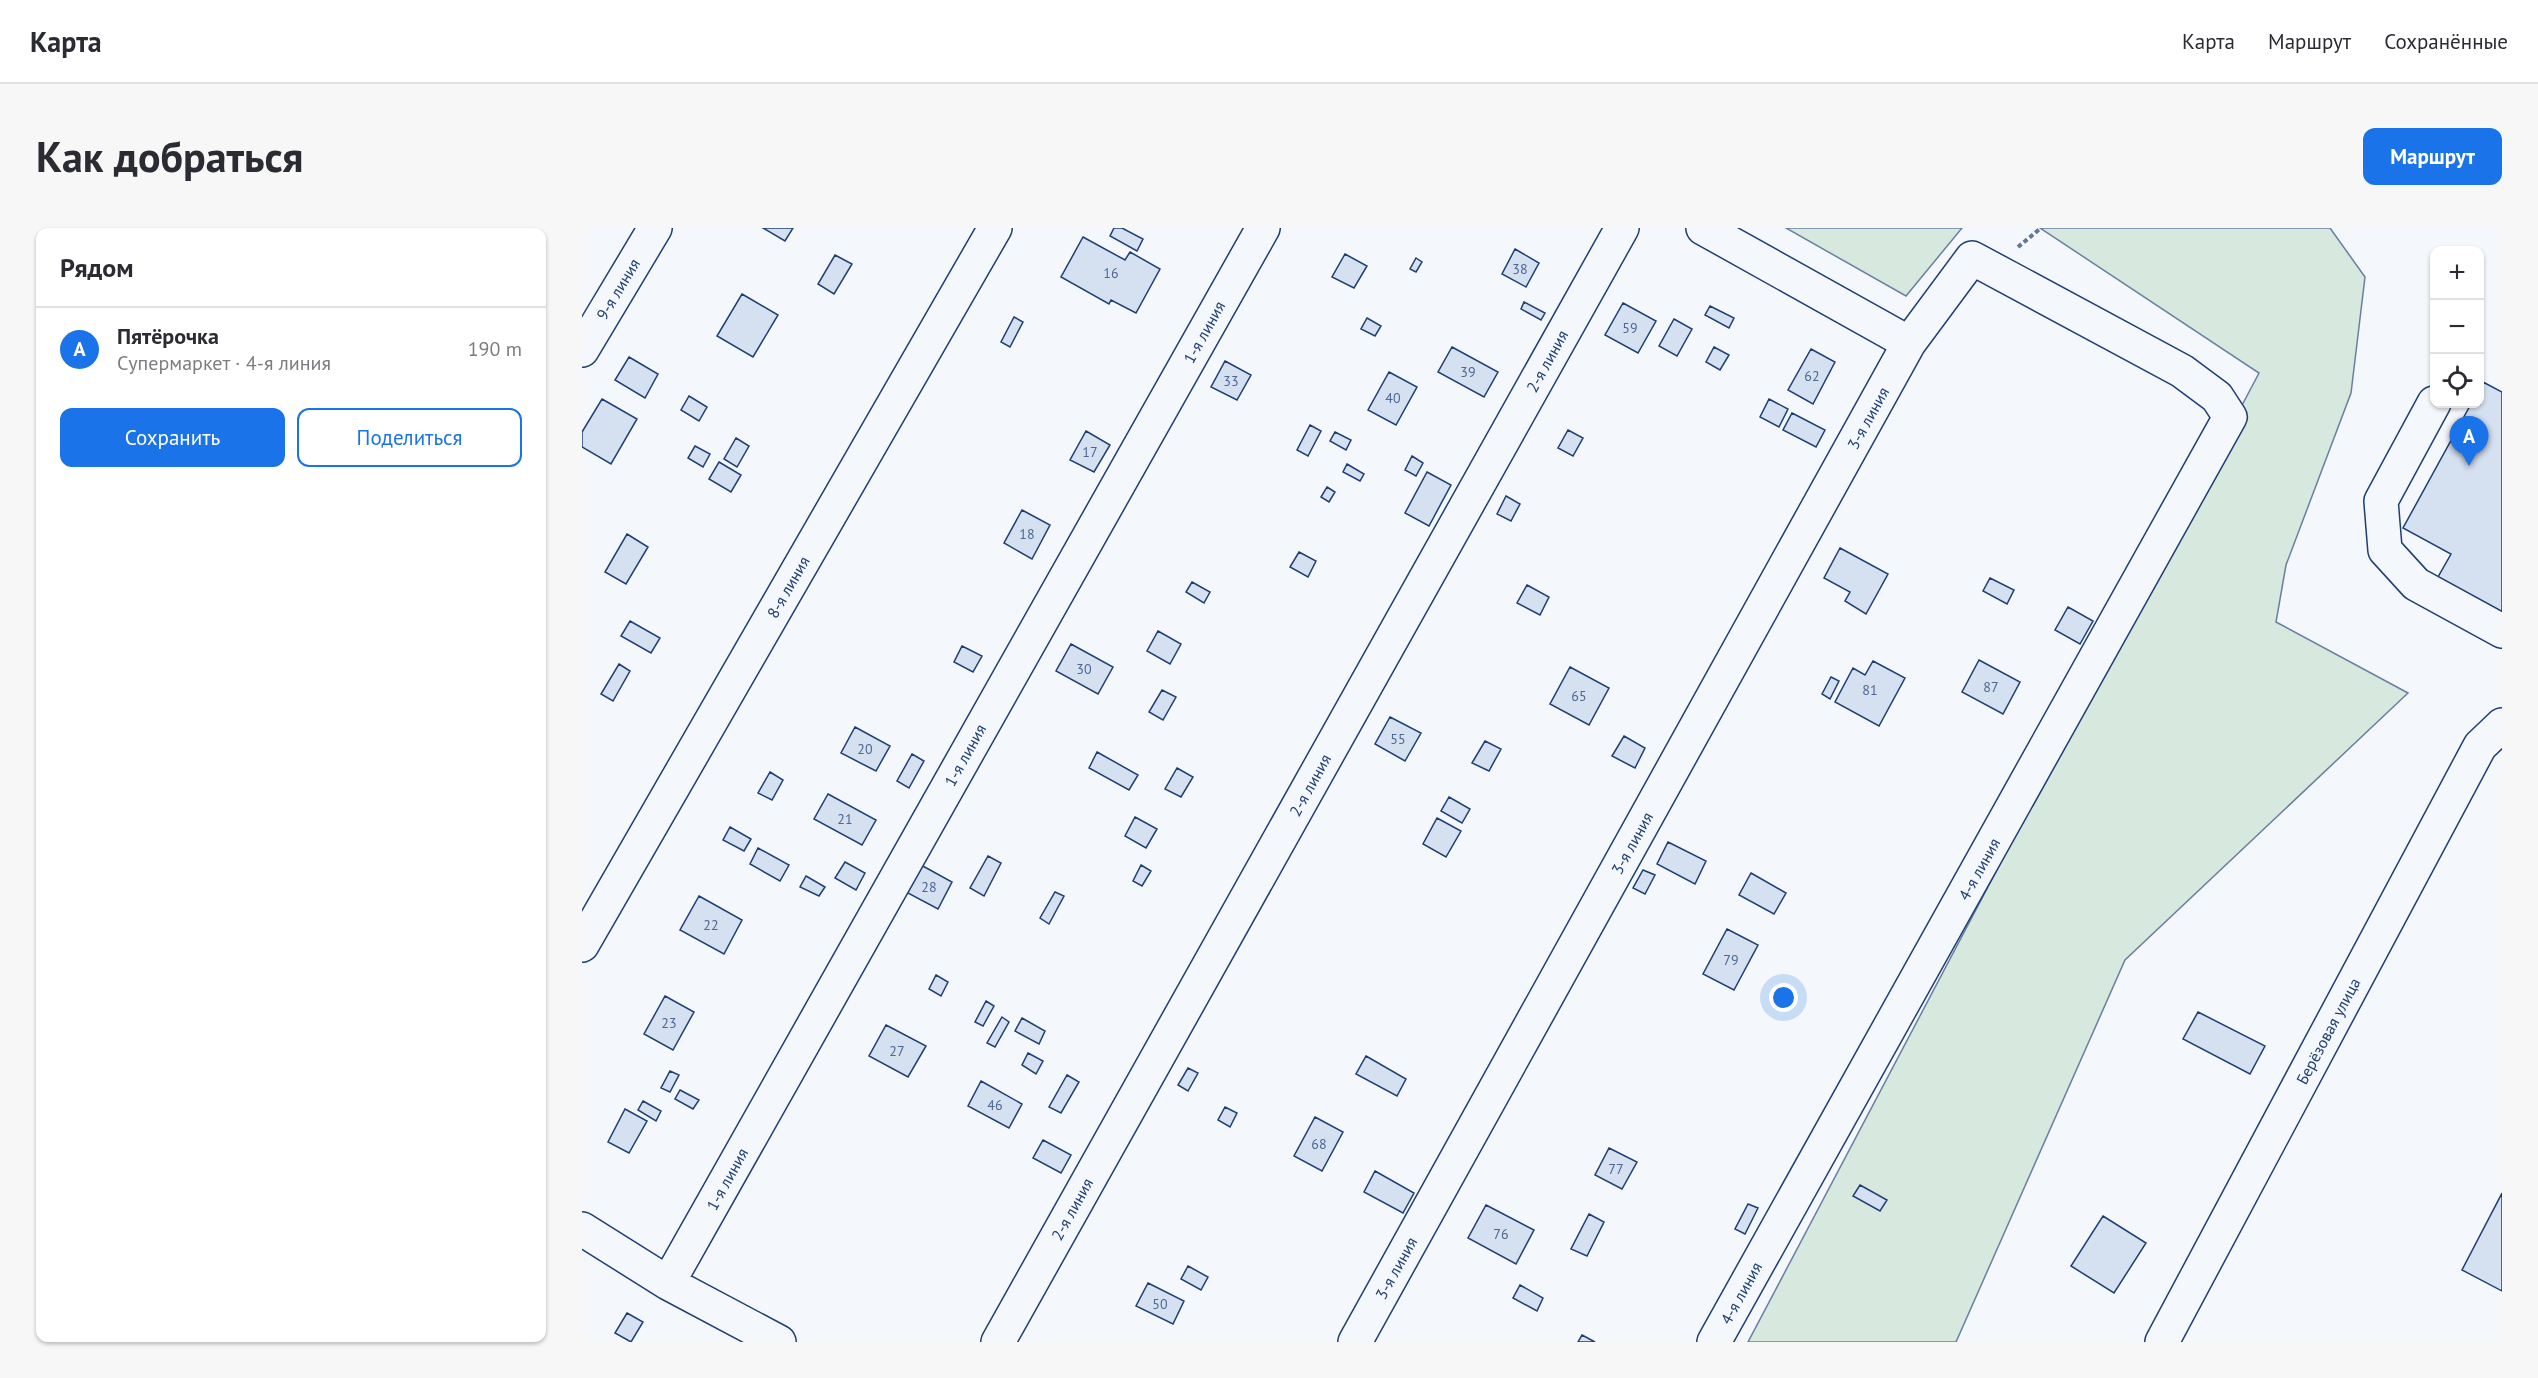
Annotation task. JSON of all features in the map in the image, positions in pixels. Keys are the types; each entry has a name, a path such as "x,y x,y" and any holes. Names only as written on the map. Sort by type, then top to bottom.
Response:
{"street":[{"name":"9-я линия","path":"582,350 655,228"},
{"name":"8-я линия","path":"582,945 995,228"},
{"name":"1-я линия","path":"669,1282 1263,228"},
{"name":"2-я линия","path":"998,1342 1622,228"},
{"path":"1703,228 1909,343"},
{"name":"3-я линия","path":"1355,1342 1909,343 1972,258 2182,371 2217,397"},
{"name":"4-я линия","path":"1714,1342 2218,442 2230,417 2217,397"},
{"path":"2431,408 2381,501 2385,550 2416,584 2502,630"},
{"name":"Берёзовая улица","path":"2162,1342 2480,746 2502,725"},
{"path":"582,1230 669,1282 779,1342"}],"shaded area":[{"path":"1786,228 1962,228 1906,296"},
{"path":"2040,228 2330,228 2365,277 2351,393 2286,565 2276,622 2408,693 2125,960 1956,1342 1748,1342 2259,373"}],"building":[{"path":"763,228 793,228 785,241"},
{"path":"1114,228 1122,228 1143,239 1137,251 1110,236"},
{"path":"1083,237 1125,260 1130,252 1160,269 1136,313 1111,300 1109,304 1061,277"},
{"path":"1515,249 1539,263 1526,287 1502,274"},
{"path":"1345,254 1367,266 1354,288 1332,277"},
{"path":"835,255 852,264 834,294 818,284"},
{"path":"1416,258 1422,262 1416,272 1410,269"},
{"path":"742,294 778,315 753,357 717,336"},
{"path":"1524,302 1545,313 1541,320 1521,309"},
{"path":"1623,303 1656,321 1638,353 1605,335"},
{"path":"1710,306 1734,318 1729,328 1705,315"},
{"path":"1014,317 1023,322 1010,347 1001,342"},
{"path":"1367,318 1381,326 1375,336 1361,329"},
{"path":"1674,319 1692,329 1677,356 1659,346"},
{"path":"1452,347 1498,372 1484,397 1438,372"},
{"path":"1714,347 1729,355 1720,370 1706,362"},
{"path":"1811,349 1835,362 1813,404 1788,390"},
{"path":"629,357 658,374 645,398 615,380"},
{"path":"1225,361 1251,375 1237,400 1211,387"},
{"path":"1389,372 1417,387 1396,425 1368,410"},
{"path":"2484,383 2502,392 2502,612 2438,577 2451,554 2403,528 2469,408 2484,408"},
{"path":"689,396 707,407 699,421 681,410"},
{"path":"602,399 637,419 611,464 582,447 582,432"},
{"path":"1769,399 1788,409 1779,427 1760,417"},
{"path":"1792,413 1825,430 1816,447 1783,430"},
{"path":"1310,425 1321,431 1308,456 1297,450"},
{"path":"1568,430 1583,438 1573,456 1558,448"},
{"path":"1086,431 1110,445 1094,472 1070,460"},
{"path":"1335,432 1351,440 1346,450 1330,441"},
{"path":"736,438 749,446 737,467 724,459"},
{"path":"695,446 710,454 703,467 688,458"},
{"path":"1412,456 1423,463 1416,476 1405,470"},
{"path":"719,462 741,475 731,492 709,479"},
{"path":"1347,464 1364,474 1360,481 1343,472"},
{"path":"1427,472 1451,485 1429,526 1405,513"},
{"path":"1327,487 1335,492 1329,502 1321,497"},
{"path":"1506,496 1520,504 1511,521 1497,514"},
{"path":"1022,510 1050,525 1032,559 1004,543"},
{"path":"627,534 648,547 626,584 605,572"},
{"path":"1840,548 1888,574 1866,614 1845,601 1850,592 1824,578"},
{"path":"1299,552 1316,561 1308,577 1290,567"},
{"path":"1990,578 2014,590 2007,604 1983,591"},
{"path":"1192,582 1210,592 1204,603 1186,592"},
{"path":"1527,585 1549,597 1540,615 1517,603"},
{"path":"2068,607 2093,621 2080,644 2055,630"},
{"path":"630,621 660,638 651,653 621,636"},
{"path":"1158,631 1181,644 1170,664 1147,651"},
{"path":"1071,644 1113,667 1098,694 1056,671"},
{"path":"962,646 982,656 973,672 954,662"},
{"path":"1979,660 2020,682 2003,714 1962,692"},
{"path":"1873,661 1905,678 1879,726 1835,702 1853,668 1865,675"},
{"path":"619,664 630,671 613,701 601,694"},
{"path":"1570,667 1609,688 1589,725 1550,704"},
{"path":"1831,677 1839,681 1830,699 1822,694"},
{"path":"1162,690 1176,697 1163,720 1149,712"},
{"path":"1390,717 1421,733 1405,761 1375,744"},
{"path":"855,727 890,746 876,771 841,753"},
{"path":"1624,736 1645,748 1635,768 1612,756"},
{"path":"1485,741 1501,749 1489,771 1472,763"},
{"path":"1097,752 1138,775 1129,790 1089,768"},
{"path":"912,754 924,761 909,788 897,781"},
{"path":"1177,768 1193,777 1181,797 1165,789"},
{"path":"770,772 783,780 772,800 758,793"},
{"path":"828,794 876,820 862,845 814,819"},
{"path":"1449,797 1470,809 1462,823 1441,811"},
{"path":"1135,817 1157,829 1146,848 1125,836"},
{"path":"1437,818 1461,831 1446,857 1423,844"},
{"path":"730,827 751,839 744,851 723,840"},
{"path":"1668,842 1706,861 1695,884 1657,864"},
{"path":"758,848 789,865 780,881 750,864"},
{"path":"988,856 1001,863 984,896 970,888"},
{"path":"845,862 865,873 856,890 835,878"},
{"path":"921,865 952,882 938,909 906,892"},
{"path":"1141,865 1151,871 1142,886 1133,881"},
{"path":"1643,870 1655,875 1645,894 1633,888"},
{"path":"1751,873 1786,893 1774,914 1739,895"},
{"path":"806,876 825,887 819,896 800,887"},
{"path":"1055,892 1064,896 1049,924 1040,918"},
{"path":"699,896 742,920 724,954 680,930"},
{"path":"1727,929 1758,945 1734,990 1703,974"},
{"path":"936,975 948,982 941,996 929,989"},
{"path":"665,996 694,1012 673,1050 644,1034"},
{"path":"986,1001 994,1006 983,1026 975,1022"},
{"path":"2198,1012 2265,1046 2250,1074 2183,1039"},
{"path":"1002,1017 1009,1022 995,1047 987,1043"},
{"path":"1022,1018 1045,1031 1039,1044 1015,1031"},
{"path":"886,1025 926,1046 908,1077 869,1056"},
{"path":"1028,1053 1043,1061 1036,1074 1022,1065"},
{"path":"1366,1056 1406,1079 1397,1096 1356,1074"},
{"path":"1188,1068 1198,1073 1188,1091 1178,1085"},
{"path":"670,1071 679,1075 670,1092 661,1088"},
{"path":"1067,1075 1079,1082 1061,1113 1049,1107"},
{"path":"981,1081 1022,1104 1009,1128 968,1106"},
{"path":"680,1090 699,1100 693,1109 675,1099"},
{"path":"643,1101 661,1111 656,1121 638,1110"},
{"path":"1225,1107 1237,1113 1230,1127 1218,1120"},
{"path":"625,1109 647,1121 629,1153 608,1142"},
{"path":"1315,1117 1343,1132 1322,1171 1294,1156"},
{"path":"1043,1140 1071,1155 1061,1173 1033,1158"},
{"path":"1609,1148 1637,1162 1622,1189 1595,1175"},
{"path":"1375,1171 1414,1193 1403,1213 1364,1192"},
{"path":"1860,1185 1887,1200 1880,1211 1853,1196"},
{"path":"2502,1193 2502,1291 2462,1270"},
{"path":"1748,1204 1758,1208 1745,1234 1735,1229"},
{"path":"1486,1205 1534,1230 1516,1264 1468,1238"},
{"path":"1589,1214 1604,1222 1587,1256 1571,1249"},
{"path":"2103,1216 2146,1243 2114,1293 2071,1266"},
{"path":"1188,1266 1208,1277 1201,1290 1181,1279"},
{"path":"1148,1283 1184,1301 1173,1324 1136,1306"},
{"path":"1520,1285 1543,1298 1537,1311 1513,1298"},
{"path":"627,1313 643,1322 631,1342 615,1333"},
{"path":"1582,1335 1595,1342 1578,1342"}],"place":[{"name":"Пятёрочка","path":"2469,466"}]}
